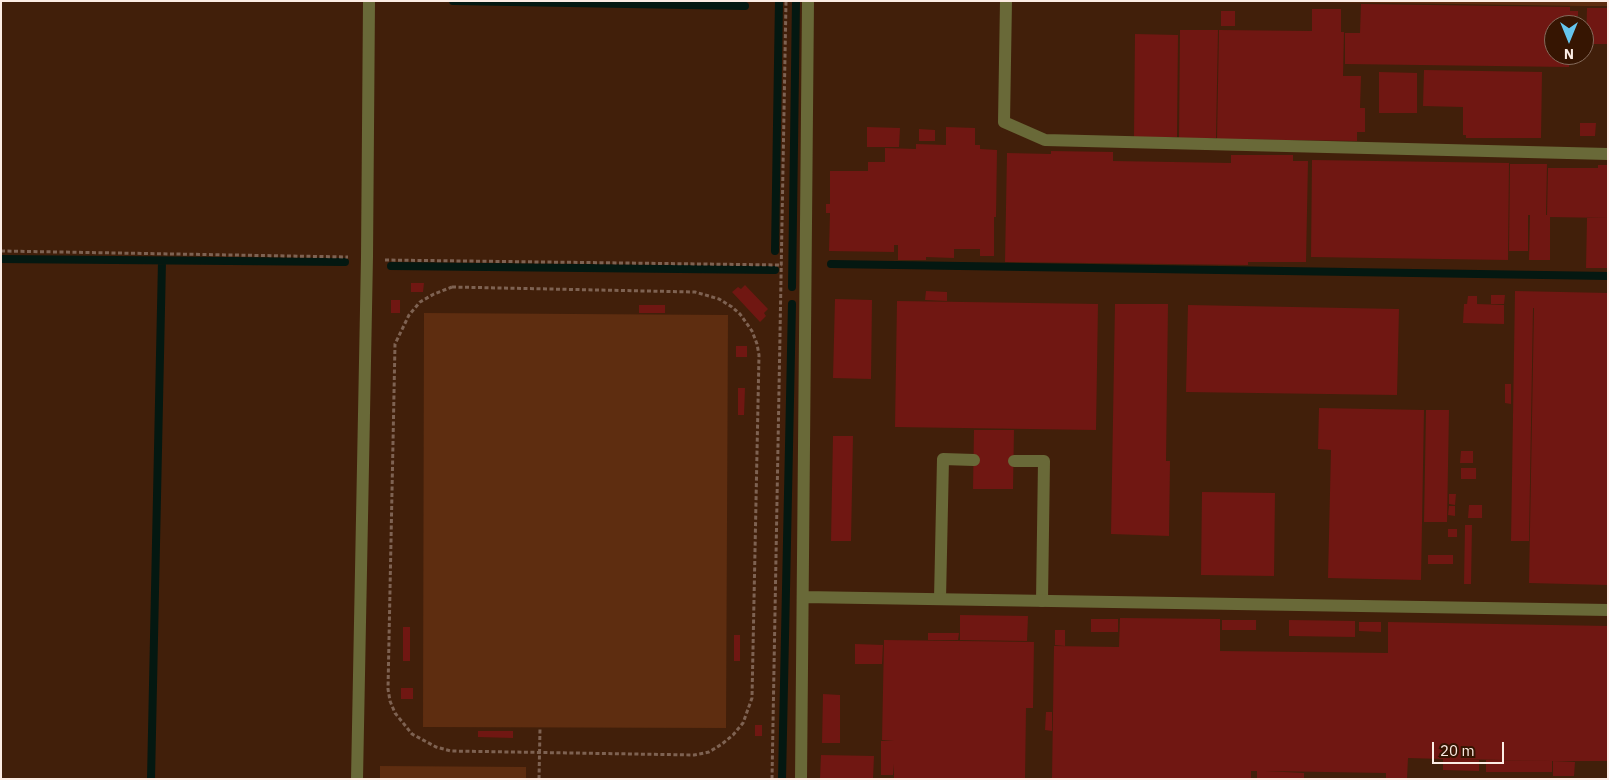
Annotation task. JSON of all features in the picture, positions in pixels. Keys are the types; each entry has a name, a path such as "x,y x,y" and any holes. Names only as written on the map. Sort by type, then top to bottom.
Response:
{"street":[{"path":"357,779 367,258 369,1"},
{"path":"801,779 808,1"},
{"path":"1006,1 1004,122 1046,140 1608,154"},
{"path":"940,599 942,460 974,460"},
{"path":"1014,461 1044,461 1042,601"},
{"path":"803,597 1608,610"}],"path":[{"path":"772,779 786,1"},
{"path":"1,251 782,265"},
{"path":"452,287 695,292 719,299 732,307 747,322 758,344 760,355 753,685 749,710 743,724 733,735 709,752 694,755 539,753 451,751 436,747 412,734 402,724 390,701 388,689 395,344 409,314 420,302 452,287"},
{"path":"539,779 540,729"}],"shaded area":[{"path":"1261,1 1608,1 1608,6 1584,6"},
{"path":"424,313 728,315 726,728 423,727"},
{"path":"380,766 526,767 526,779 380,779"}],"building":[{"path":"1361,4 1570,7 1570,11 1578,11 1578,15 1544,15 1544,65 1569,65 1569,67 1345,64 1345,33 1360,33"},
{"path":"1587,8 1608,8 1608,44 1594,44 1594,15 1587,15"},
{"path":"1312,9 1341,9 1341,32 1344,32 1343,76 1361,76 1360,108 1365,108 1365,132 1357,132 1357,141 1217,139 1219,30 1312,31"},
{"path":"1221,11 1235,11 1235,26 1221,26"},
{"path":"1180,30 1218,30 1216,138 1179,138"},
{"path":"1135,34 1178,35 1177,137 1134,137"},
{"path":"1424,70 1542,72 1541,138 1466,138 1466,135 1463,135 1463,107 1423,106"},
{"path":"1379,72 1417,73 1417,113 1379,113"},
{"path":"1580,123 1596,123 1595,136 1580,136"},
{"path":"867,127 900,128 899,147 867,147"},
{"path":"946,127 975,128 975,145 980,145 980,149 997,150 994,256 980,256 980,249 954,249 954,258 926,257 926,260 898,260 898,245 894,245 894,252 829,251 830,213 826,213 826,204 830,204 830,171 868,171 868,162 885,162 885,148 916,149 916,144 946,145"},
{"path":"919,129 935,130 935,141 919,141"},
{"path":"1051,151 1113,152 1113,161 1231,163 1231,155 1293,155 1293,161 1308,161 1306,262 1248,262 1248,265 1005,262 1007,153 1051,154"},
{"path":"1312,160 1509,163 1508,260 1311,257"},
{"path":"1510,164 1547,164 1546,215 1548,168 1598,168 1598,165 1608,165 1608,218 1550,217 1550,260 1529,260 1530,215 1528,215 1528,251 1509,251"},
{"path":"1587,218 1608,218 1608,268 1586,268"},
{"path":"411,283 424,283 423,292 411,292"},
{"path":"745,285 768,309 764,313 766,316 760,322 732,292 738,287 741,289"},
{"path":"926,291 947,292 947,301 925,300"},
{"path":"1515,291 1608,293 1608,585 1529,583 1534,308 1529,541 1511,541"},
{"path":"1491,295 1505,295 1504,304 1491,304"},
{"path":"1468,296 1477,296 1477,304 1504,305 1504,324 1463,323 1464,304 1467,304"},
{"path":"835,299 872,300 871,379 833,378"},
{"path":"391,300 400,300 400,313 391,313"},
{"path":"897,301 1098,304 1096,430 895,427"},
{"path":"1115,304 1168,304 1166,461 1170,461 1169,536 1111,534"},
{"path":"639,305 665,305 665,313 639,313"},
{"path":"1188,305 1399,309 1397,395 1186,392"},
{"path":"736,346 747,346 747,357 736,357"},
{"path":"1505,384 1511,384 1511,404 1505,403"},
{"path":"738,388 745,388 744,415 738,415"},
{"path":"1319,408 1424,410 1421,580 1328,578 1331,450 1318,449"},
{"path":"1426,410 1449,410 1447,522 1424,522"},
{"path":"974,430 1014,430 1013,489 973,489"},
{"path":"833,436 853,436 851,541 831,541"},
{"path":"1461,451 1473,451 1473,463 1460,463"},
{"path":"1461,468 1476,468 1476,479 1461,479"},
{"path":"1202,492 1275,493 1274,576 1201,575"},
{"path":"1449,494 1456,494 1455,505 1449,504"},
{"path":"1469,505 1482,505 1482,518 1468,518"},
{"path":"1449,506 1455,506 1455,516 1448,515"},
{"path":"1465,525 1472,525 1471,584 1464,584"},
{"path":"1448,529 1457,529 1457,537 1448,537"},
{"path":"1428,555 1453,555 1453,564 1428,564"},
{"path":"960,615 1028,616 1027,641 960,640"},
{"path":"1120,618 1220,619 1220,651 1388,653 1388,622 1608,626 1608,761 1454,759 1479,760 1479,771 1443,770 1443,759 1408,758 1407,779 1386,779 1386,773 1265,771 1304,773 1304,779 1257,779 1257,771 1251,771 1251,779 1052,779 1054,646 1119,647"},
{"path":"1091,619 1118,619 1118,632 1091,632"},
{"path":"1222,620 1256,620 1256,630 1222,630"},
{"path":"1289,620 1355,621 1355,637 1289,636"},
{"path":"1359,622 1381,622 1381,632 1359,631"},
{"path":"403,627 410,627 410,661 403,661"},
{"path":"1055,630 1065,630 1065,646 1055,645"},
{"path":"928,633 959,633 958,640 928,640"},
{"path":"734,635 740,635 740,661 734,661"},
{"path":"884,640 1034,642 1033,708 1026,708 1025,779 894,779 894,764 893,775 881,775 881,741 894,741 882,740"},
{"path":"855,644 883,645 882,664 855,664"},
{"path":"401,688 413,688 413,699 401,699"},
{"path":"823,694 840,695 840,743 822,743"},
{"path":"1046,712 1052,712 1052,731 1045,730"},
{"path":"755,725 762,725 762,736 755,736"},
{"path":"478,731 513,731 513,738 478,737"},
{"path":"821,755 874,756 873,779 820,779"},
{"path":"1486,760 1552,761 1552,772 1486,772"},
{"path":"1553,761 1575,762 1574,776 1553,776"}],"waterway":[{"path":"453,1 745,6"},
{"path":"775,251 779,1"},
{"path":"792,287 796,1"},
{"path":"1,259 345,262"},
{"path":"151,779 162,261"},
{"path":"831,264 1608,276"},
{"path":"391,266 775,270"},
{"path":"782,779 792,304"}]}
